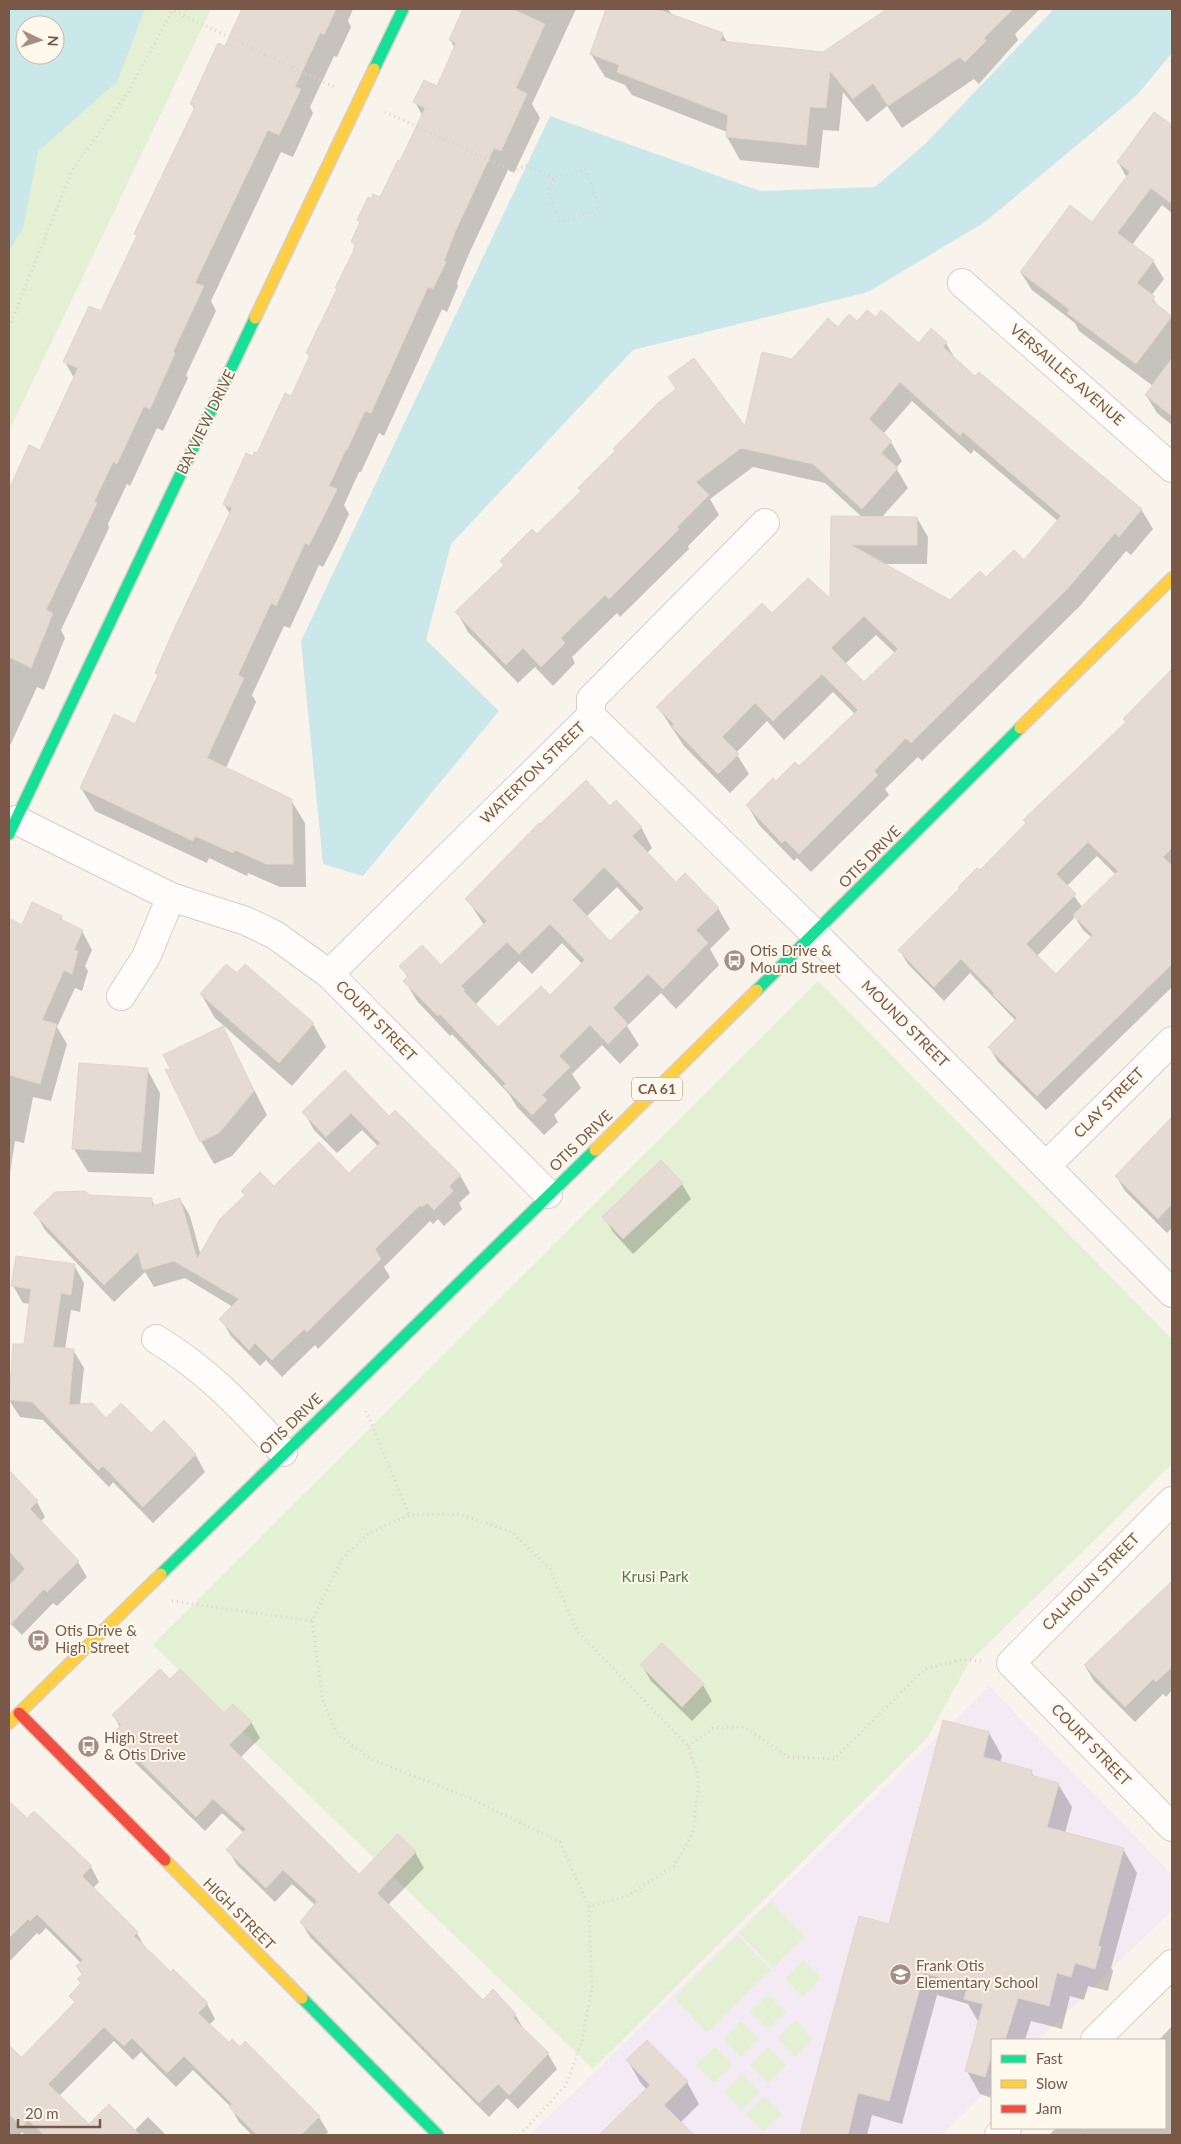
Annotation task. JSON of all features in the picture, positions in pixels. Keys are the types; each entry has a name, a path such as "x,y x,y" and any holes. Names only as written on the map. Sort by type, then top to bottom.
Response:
{"main road":[{"name":"BAYVIEW DRIVE","path":"12,827 403,9"},
{"name":"OTIS DRIVE","path":"12,1713 137,1596 548,1194 1172,578"},
{"name":"HIGH STREET","path":"12,1713 438,2135"}],"street":[{"name":"VERSAILLES AVENUE","path":"962,283 1172,468"},
{"name":"WATERTON STREET","path":"329,974 591,716 591,699 765,523"},
{"name":"MOUND STREET","path":"591,716 814,933 1172,1293"},
{"name":"COURT STREET","path":"12,827 171,897 246,921 275,935 329,974 548,1194"},
{"path":"121,996 146,957 171,897"},
{"name":"CLAY STREET","path":"1046,1166 1172,1041"},
{"path":"156,1339 186,1357 215,1381 283,1452"},
{"name":"CALHOUN STREET","path":"1011,1663 1172,1501"},
{"name":"COURT STREET","path":"1011,1663 1172,1828"},
{"path":"1097,2039 1172,1964"}],"path":[{"path":"9,327 72,171 128,92 172,9 360,100 513,171 527,165 554,178 585,169 600,209 560,222 548,192 554,178"},
{"path":"354,1383 409,1515"},
{"path":"520,2135 566,2085 582,2040 592,1988 590,1907 560,1842 469,1798 371,1759 338,1735 323,1702 312,1621 342,1559 368,1534 409,1515 459,1514 512,1532 550,1569 577,1631 688,1746 698,1779 693,1833 674,1866 627,1896 590,1907"},
{"path":"137,1596 312,1621"},
{"path":"688,1746 713,1728 744,1727 789,1757 834,1759 925,1669 959,1660 1011,1663"}],"shaded area":[{"name":"Frank Otis Elementary School","path":"989,1686 1172,1875 1172,1910 1040,2039 991,2039 991,2087 942,2135 530,2135"}],"green space":[{"path":"9,9 211,9 9,431"},
{"name":"Krusi Park","path":"818,981 1172,1339 1172,1464 969,1662 928,1737 593,2069 153,1645"},
{"path":"770,1902 805,1937 773,1968 739,1933"},
{"path":"737,1935 771,1970 707,2033 674,1998"},
{"path":"803,1960 821,1978 803,1997 785,1979"},
{"path":"768,1994 786,2012 768,2030 750,2012"},
{"path":"795,2020 813,2039 795,2057 777,2038"},
{"path":"741,2021 759,2039 741,2057 723,2039"},
{"path":"715,2047 733,2065 714,2083 696,2065"},
{"path":"768,2047 786,2065 768,2083 750,2065"},
{"path":"742,2074 760,2092 742,2110 724,2092"},
{"path":"764,2096 782,2114 763,2132 746,2114"}],"water":[{"path":"9,9 145,9 117,82 38,151 23,228 9,251"},
{"path":"1054,9 1172,9 1172,53 1137,95 985,222 868,292 633,350 451,544 426,640 499,711 363,876 323,864 301,641 550,116 760,191 875,187 925,144"}],"building":[{"path":"242,9 336,9 324,35 320,33 295,87 301,89 279,135 268,130 195,283 204,286 173,352 175,353 150,409 144,406 117,464 113,462 94,502 97,503 46,610 53,613 31,668 9,657 9,489 29,445 40,450 78,368 63,362 89,306 101,311 137,235 134,234 195,107 190,104 218,43 225,46"},
{"path":"463,9 512,9 545,24 516,88 527,94 501,151 494,148 455,232 444,261 446,262 433,289 428,287 371,413 365,411 346,449 329,486 337,489 323,518 309,545 305,543 276,606 271,603 238,675 244,678 207,758 292,799 293,864 266,864 235,850 233,853 195,836 193,841 80,788 114,714 135,724 158,675 155,673 175,627 232,508 223,504 246,453 253,456 254,452 257,453 285,393 291,396 310,355 306,353 353,252 355,244 351,242 360,222 357,220 368,197 371,199 373,194 380,197 398,160 400,161 425,108 413,102 424,80 437,86 456,43 449,40"},
{"path":"606,9 657,9 723,33 720,41 823,52 887,9 1013,9 984,38 986,41 965,62 960,57 888,106 873,83 853,99 830,71 826,108 810,107 806,145 726,137 728,115 617,72 619,65 590,54"},
{"path":"1154,112 1172,125 1172,204 1151,188 1117,233 1154,260 1137,283 1155,297 1152,301 1172,316 1136,364 1067,313 1070,310 1020,272 1070,205 1092,222 1130,172 1117,162"},
{"path":"867,310 876,317 881,310 919,343 931,328 947,342 943,347 975,376 979,372 1142,509 1119,537 1115,533 1069,587 911,743 906,738 874,771 878,775 799,854 785,840 782,843 746,805 773,778 776,781 795,762 799,766 858,710 822,674 773,721 755,703 722,737 739,754 718,774 672,727 674,724 656,707 762,603 772,613 808,578 830,598 831,516 917,517 917,545 851,545 950,600 980,571 986,577 1014,550 1024,560 1061,516 963,432 960,436 900,382 869,419 892,441 881,453 898,468 862,509 813,464 741,448 696,482 709,495 677,527 679,529 609,599 605,595 561,638 565,643 541,667 523,648 506,665 455,612 504,565 500,561 532,529 537,534 581,491 578,488 615,451 613,449 658,403 676,389 668,377 694,358 745,426 762,352 792,359 828,318 838,327 849,314 857,321","holes":["864,616 898,649 864,682 831,648"]},
{"path":"1172,358 1172,416 1145,395"},
{"path":"1172,669 1172,848 1163,857 1172,866 1172,964 1037,1096 988,1047 1017,1018 993,995 994,993 961,959 934,987 898,950 959,889 958,887 977,868 980,870 1026,823 1023,820 1126,722 1123,719","holes":["1088,842 1118,871 1073,915 1093,935 1056,974 1026,944 1076,894 1056,874"]},
{"path":"586,780 610,806 616,800 642,827 632,836 676,882 685,873 719,908 696,930 708,943 663,989 648,974 613,1008 628,1024 608,1044 590,1025 559,1056 570,1067 542,1095 547,1100 532,1115 503,1086 506,1084 440,1014 438,1016 403,981 408,976 399,966 422,945 441,965 487,921 465,899","holes":["604,867 644,908 610,941 572,900","550,924 585,960 550,995 541,986 498,1027 463,991 465,990 461,986 507,942 519,954"]},
{"path":"32,902 62,916 60,919 83,930 74,950 78,951 72,974 64,970 42,1020 57,1024 40,1084 9,1075 9,918 22,925"},
{"path":"226,964 237,973 245,964 314,1023 279,1063 200,994"},
{"path":"223,1026 254,1091 219,1133 200,1142 165,1069 171,1070 163,1055"},
{"path":"79,1063 148,1068 141,1152 72,1149"},
{"path":"345,1070 389,1116 395,1110 461,1175 449,1186 453,1191 434,1210 427,1203 422,1207 420,1205 375,1249 381,1259 307,1332 304,1329 272,1360 255,1343 249,1350 219,1319 239,1299 174,1261 143,1270 138,1252 104,1285 33,1213 55,1192 85,1191 89,1195 152,1198 152,1206 180,1198 197,1259 220,1219 245,1195 241,1191 260,1172 274,1186 319,1142 349,1173 380,1143 351,1113 326,1137 302,1112"},
{"path":"1172,1117 1172,1204 1158,1219 1115,1176"},
{"path":"661,1160 683,1183 623,1239 602,1217"},
{"path":"16,1256 75,1264 71,1295 61,1293 53,1347 74,1349 69,1405 92,1403 106,1418 121,1403 151,1433 164,1420 196,1454 143,1507 103,1466 98,1470 32,1402 9,1400 13,1344 24,1344 31,1289 11,1286"},
{"path":"9,1470 38,1501 30,1509 79,1561 47,1592 44,1589 9,1626 9,1586 25,1569 9,1551"},
{"path":"1172,1581 1172,1667 1156,1682 1153,1679 1125,1707 1084,1665"},
{"path":"662,1643 704,1684 682,1707 640,1665"},
{"path":"160,1669 170,1679 180,1669 224,1713 233,1704 252,1722 229,1745 359,1874 398,1834 416,1852 377,1893 483,2000 493,1989 516,2014 513,2018 549,2053 509,2095 498,2084 479,2103 300,1922 317,1901 283,1870 266,1888 226,1850 246,1829 213,1799 196,1817 112,1734 121,1725 112,1715"},
{"path":"943,1720 989,1732 983,1757 1032,1770 1031,1775 1059,1783 1047,1827 1124,1848 1098,1946 1101,1947 1095,1969 1075,1963 1071,1977 1057,1973 1049,2006 1018,1998 1005,2039 991,2039 991,2056 985,2077 965,2071 983,2004 964,1999 968,1985 924,1973 889,2101 858,2093 848,2135 800,2135 859,1916 889,1924"},
{"path":"9,1801 27,1818 34,1811 92,1866 82,1876 138,1932 134,1936 171,1972 173,1969 208,2003 198,2013 229,2042 232,2039 240,2047 245,2041 320,2116 301,2135 257,2135 229,2107 232,2104 184,2056 167,2073 132,2038 124,2046 104,2027 48,2084 89,2124 109,2104 140,2135 44,2135 28,2120 22,2127 9,2114 9,2045 21,2058 75,2002 69,1996 81,1983 77,1979 83,1974 76,1966 83,1960 37,1914 30,1921 28,1919 9,1938"},
{"path":"647,2040 688,2081 664,2105 694,2135 599,2135 650,2085 626,2060"}],"traffic: fast":[{"path":"374,69 403,9"},
{"path":"9,834 255,318"},
{"path":"757,990 1020,728"},
{"path":"161,1574 595,1150"},
{"path":"302,1998 438,2135"}],"traffic: slow":[{"path":"255,318 374,69"},
{"path":"1020,728 1172,578"},
{"path":"595,1150 757,990"},
{"path":"9,1723 161,1574"},
{"path":"165,1860 302,1998"}],"traffic: jam":[{"path":"19,1713 165,1860"}],"place":[{"name":"Otis Drive & Mound Street","path":"734,960"},
{"name":"Otis Drive & High Street","path":"39,1640"},
{"name":"High Street & Otis Drive","path":"88,1747"},
{"name":"Frank Otis Elementary School","path":"900,1975"}]}
